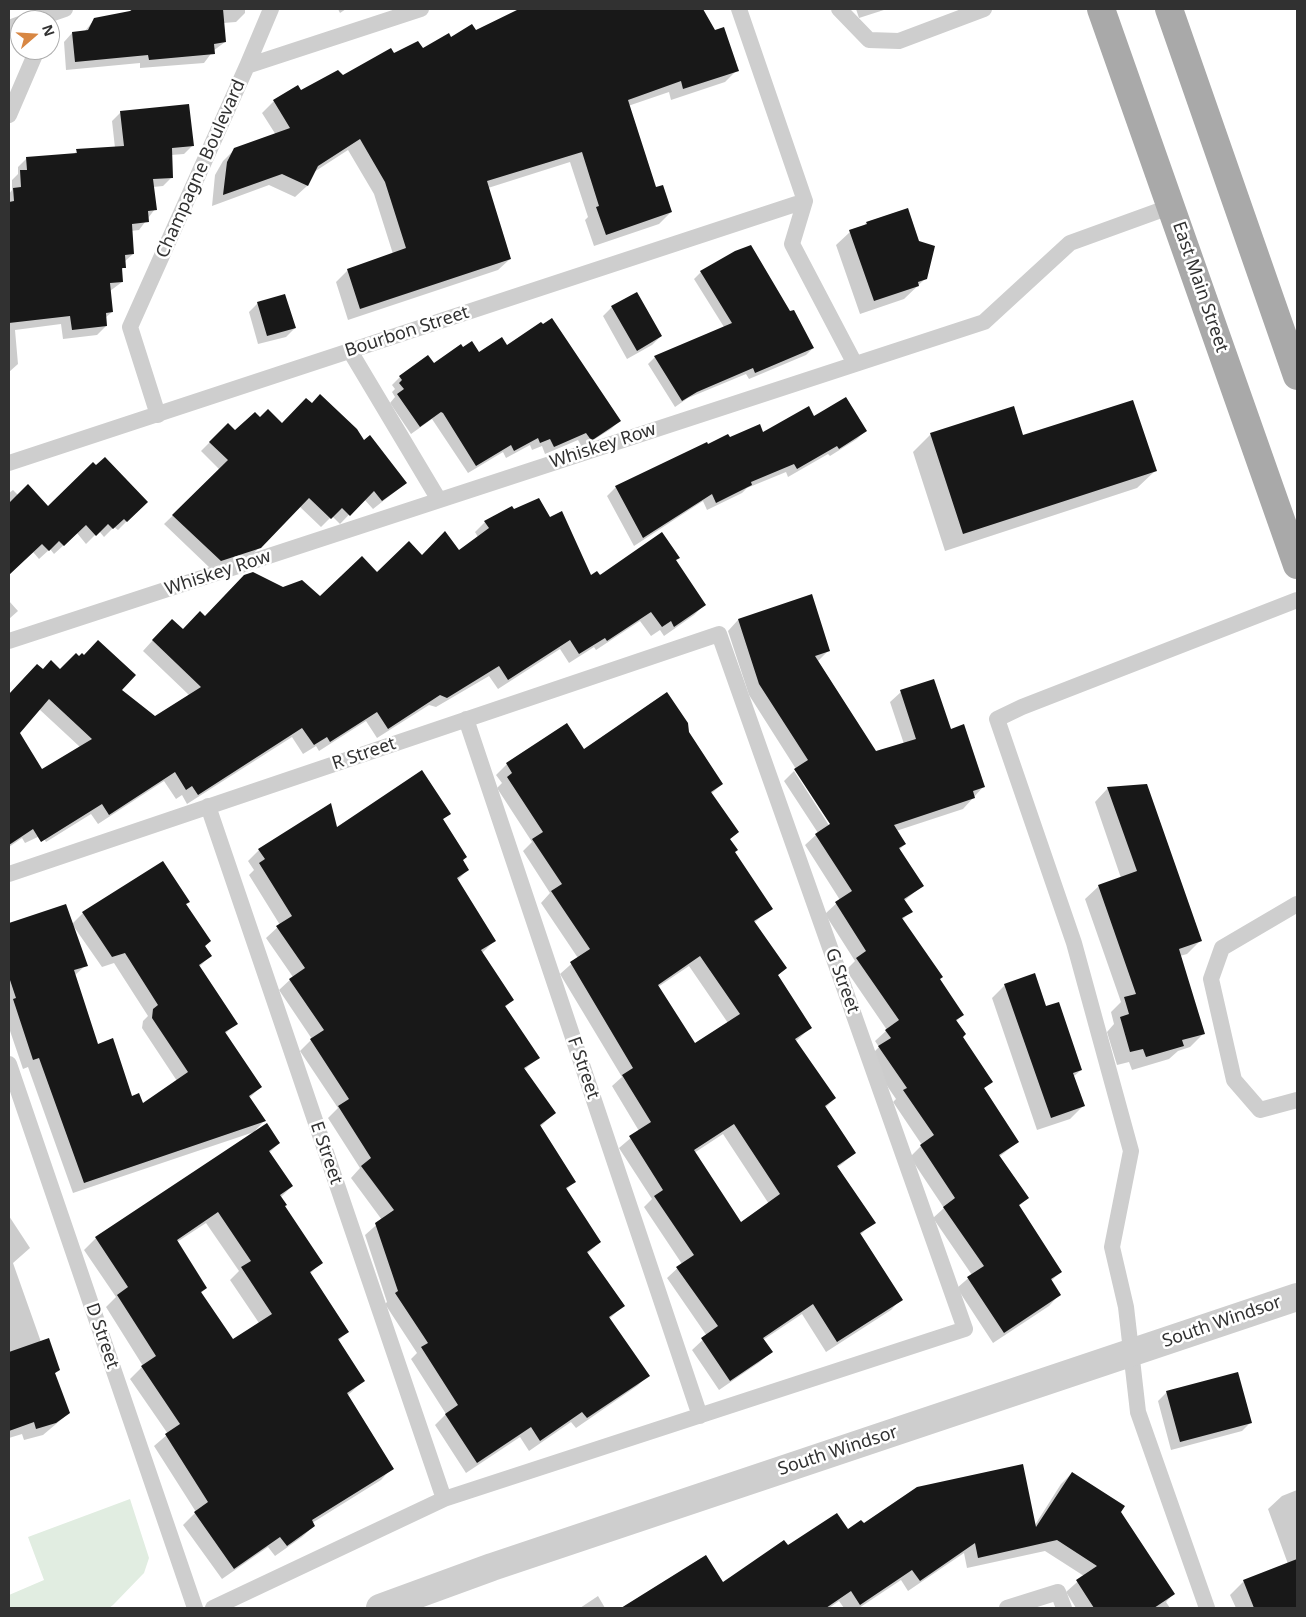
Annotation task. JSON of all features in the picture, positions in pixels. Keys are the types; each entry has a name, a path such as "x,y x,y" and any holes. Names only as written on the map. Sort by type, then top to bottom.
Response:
{"main road":[{"name":"East Main Street","path":"1101,9 1297,565"},
{"path":"1169,9 1294,358"}],"street":[{"name":"South Windsor","path":"380,1608 492,1567 1297,1297"}],"lane":[{"path":"247,66 271,9"},
{"name":"Champagne Boulevard","path":"158,415 130,327 247,66 421,9"},
{"path":"738,9 805,201 792,244 855,364"},
{"path":"839,9 869,40 899,41 984,9"},
{"path":"9,115 33,60"},
{"name":"Bourbon Street","path":"9,462 158,415 805,201"},
{"name":"Whiskey Row","path":"9,641 984,322 1070,243 1172,206"},
{"path":"350,351 439,500"},
{"path":"1207,1608 1138,1412 1126,1307 1112,1247 1131,1151 1074,943 996,718 1297,600"},
{"name":"R Street","path":"9,874 719,634"},
{"name":"G Street","path":"700,1416 965,1329 719,634"},
{"name":"F Street","path":"466,720 700,1416"},
{"name":"E Street","path":"208,806 444,1499"},
{"path":"1297,904 1222,948 1211,979 1234,1080 1260,1110 1297,1100"},
{"name":"D Street","path":"9,1064 195,1608"},
{"path":"213,1608 444,1499 700,1416"},
{"path":"1007,1608 1058,1592 1064,1608"}],"shaded area":[{"path":"130,1499 149,1558 144,1573 113,1605 109,1608 9,1608 9,1595 44,1580 28,1537"}],"building":[{"path":"133,9 223,9 226,42 214,44 215,54 149,60 148,55 75,62 72,32 88,30 94,18"},
{"path":"519,9 703,9 715,30 724,27 739,71 683,89 681,81 628,100 656,187 663,185 672,212 606,235 596,207 599,206 582,152 487,181 511,259 360,309 347,269 406,248 385,182 360,139 318,166 308,186 282,174 223,195 227,162 234,148 290,128 273,100 298,85 301,90 338,70 343,75 391,48 394,53 418,41 423,48 449,33 451,37 472,24 476,30"},
{"path":"189,104 194,146 172,148 173,178 153,179 157,210 148,211 149,222 132,224 134,254 125,255 126,268 122,268 123,282 110,283 113,312 106,313 107,326 72,330 70,316 9,323 9,202 14,201 13,188 21,187 20,170 27,170 26,157 77,153 76,149 124,146 120,111"},
{"path":"908,208 919,241 935,246 927,279 918,282 919,286 874,301 849,230 867,224 866,222"},
{"path":"751,245 790,311 794,310 814,348 755,373 753,368 697,392 682,401 654,356 732,323 700,271 735,251"},
{"path":"637,292 662,336 637,351 611,306"},
{"path":"285,294 296,328 267,336 257,302"},
{"path":"552,318 621,421 594,439 591,440 586,433 554,447 550,439 540,443 538,438 514,451 511,445 476,466 443,413 441,412 420,427 397,394 404,389 399,383 402,380 399,376 428,355 434,363 461,344 463,347 472,341 479,352 502,337 507,345 541,322 543,324"},
{"path":"320,394 357,429 364,440 370,435 407,483 382,501 374,491 350,516 342,508 331,519 309,498 261,548 221,561 172,515 228,460 209,442 228,423 235,430 255,412 260,417 268,409 282,423 306,398 312,403"},
{"path":"846,397 867,431 839,449 837,446 797,469 794,464 751,482 752,485 716,503 712,494 643,538 615,486 707,442 708,444 728,434 730,437 760,424 763,432 809,406 814,416"},
{"path":"1133,400 1157,471 963,534 930,433 1014,406 1023,435"},
{"path":"105,457 148,502 127,522 124,519 113,529 108,524 96,536 86,525 64,546 59,541 49,551 42,544 9,575 9,503 28,484 48,506 93,462 96,465"},
{"path":"539,498 550,517 562,511 591,575 597,571 600,575 662,532 680,558 676,560 706,605 674,627 671,621 662,627 651,612 607,641 605,638 579,654 570,640 508,680 499,666 447,698 440,695 388,729 377,712 330,742 327,737 314,745 302,728 198,795 192,786 186,790 175,772 109,815 102,804 41,842 33,829 9,845 9,694 37,664 43,669 51,660 60,669 76,653 79,656 82,653 84,655 98,640 136,675 122,690 155,716 201,687 152,640 172,619 183,629 200,611 205,616 244,575 253,572 283,587 302,580 320,596 362,556 377,572 409,541 422,555 445,531 459,550 489,528 484,521 512,506 514,509","holes":["49,699 92,739 42,769 20,733"]},
{"path":"812,594 830,651 815,656 876,751 916,739 900,690 934,679 951,729 964,724 985,787 973,791 975,798 894,825 906,844 899,848 924,886 904,899 913,912 902,918 943,977 940,979 964,1015 956,1020 966,1034 963,1037 993,1082 984,1088 1019,1142 999,1155 1029,1198 1019,1205 1062,1272 1051,1279 1061,1295 1004,1333 967,1277 984,1266 943,1207 955,1198 920,1145 934,1135 903,1090 907,1088 878,1046 891,1038 885,1030 899,1020 856,958 866,951 835,902 852,891 815,834 830,824 794,769 808,760 759,684 738,619"},
{"path":"667,692 688,723 689,732 723,784 711,792 739,832 730,839 738,850 735,852 773,909 754,921 787,968 778,975 812,1028 795,1039 836,1098 825,1106 856,1153 837,1166 876,1223 860,1233 903,1300 837,1342 813,1304 763,1338 773,1352 730,1381 701,1338 718,1326 676,1267 694,1255 654,1196 663,1190 629,1136 651,1122 622,1075 633,1068 570,962 590,949 551,891 562,884 532,839 543,832 507,777 512,773 506,763 567,723 584,749","holes":["700,956 740,1014 695,1043 658,985","734,1124 780,1194 741,1222 694,1150"]},
{"path":"422,770 451,814 443,819 467,857 463,860 469,870 457,878 496,941 481,950 514,1000 505,1006 540,1058 524,1068 556,1113 540,1125 576,1182 566,1188 601,1242 587,1252 625,1306 609,1317 650,1376 587,1418 582,1412 540,1441 531,1427 477,1463 445,1414 458,1405 421,1347 428,1343 395,1293 398,1291 375,1223 394,1210 361,1166 371,1158 338,1106 349,1099 310,1039 324,1030 289,979 305,968 276,926 292,916 259,863 265,859 258,849 331,803 337,827"},
{"path":"1147,784 1202,941 1179,949 1205,1034 1182,1040 1184,1046 1146,1057 1143,1049 1130,1052 1120,1017 1129,1014 1124,997 1136,994 1098,885 1137,871 1107,787"},
{"path":"163,861 190,902 186,904 211,941 205,946 212,956 199,965 238,1024 225,1032 262,1087 249,1096 266,1121 84,1183 39,1058 33,1060 13,999 16,998 9,977 9,923 66,904 88,966 74,970 98,1044 113,1038 132,1096 139,1093 143,1103 188,1072 152,1018 153,1009 158,1005 125,953 112,957 82,912"},
{"path":"1035,973 1046,1006 1059,1002 1082,1070 1073,1073 1085,1106 1051,1118 1004,984"},
{"path":"267,1123 280,1143 269,1151 293,1186 280,1195 287,1205 285,1206 323,1263 310,1272 349,1332 338,1339 365,1381 347,1393 394,1469 312,1520 315,1526 287,1546 280,1537 234,1569 194,1512 208,1502 165,1434 180,1424 141,1366 156,1356 117,1295 128,1287 95,1237","holes":["218,1212 251,1261 241,1267 272,1314 233,1339 201,1292 207,1288 177,1240"]},
{"path":"49,1338 60,1370 55,1373 70,1413 56,1423 36,1429 34,1422 9,1431 9,1352"},
{"path":"1238,1372 1252,1423 1180,1442 1166,1391"},
{"path":"1023,1464 1036,1527 1072,1472 1125,1506 1121,1512 1175,1594 1154,1608 1094,1608 1076,1580 1097,1566 1057,1540 978,1558 975,1543 920,1581 912,1570 860,1605 851,1591 826,1608 621,1608 706,1555 723,1582 784,1540 788,1545 837,1513 848,1529 861,1520 864,1523 917,1487"},
{"path":"1297,1559 1297,1608 1254,1608 1243,1580"}]}
